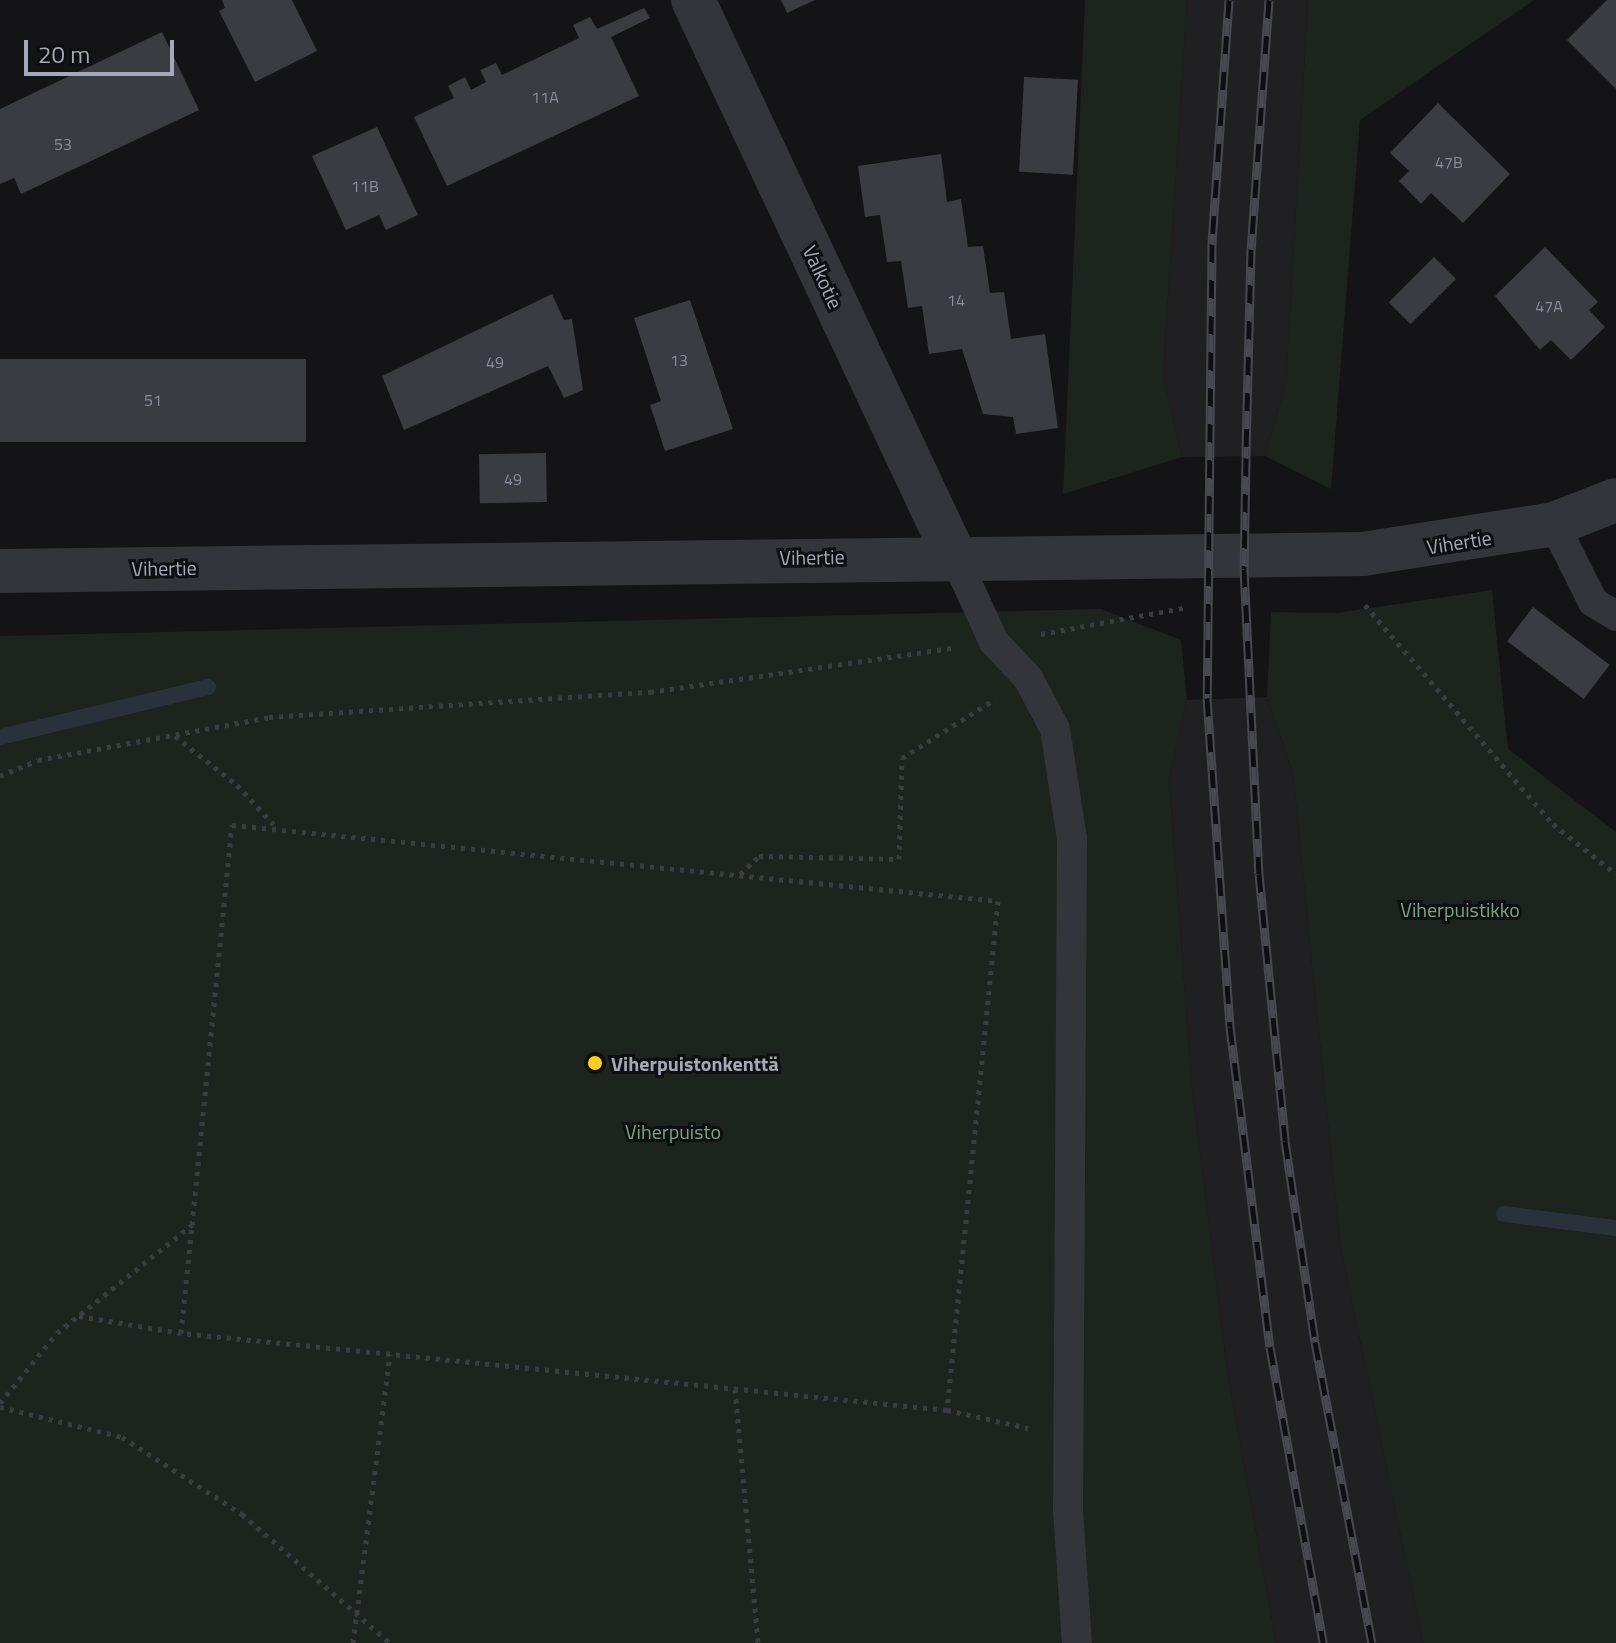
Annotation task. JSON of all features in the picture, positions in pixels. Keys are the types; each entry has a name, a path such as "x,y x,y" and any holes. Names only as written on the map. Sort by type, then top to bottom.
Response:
{"street":[{"name":"Valkotie","path":"693,0 954,555"},
{"name":"Vihertie","path":"0,571 954,555 1363,554 1554,524 1616,500"}],"lane":[{"path":"1554,524 1593,602 1616,616"},
{"path":"954,555 994,642 1028,678 1055,729 1072,839 1069,1437 1077,1643"}],"path":[{"path":"1358,604 1372,605 1553,824 1616,874"},
{"path":"0,776 38,760 269,717 650,692 994,642 1200,605"},
{"path":"739,875 759,856 899,859 902,758 1028,678"},
{"path":"174,735 237,785 277,829"},
{"path":"181,1333 232,825 998,901 947,1410"},
{"path":"192,1225 78,1316 0,1405 122,1437 242,1514 390,1643"},
{"path":"78,1316 181,1333 947,1410 1069,1437"},
{"path":"353,1643 360,1617 390,1354"},
{"path":"734,1389 758,1643"}],"shaded area":[{"path":"1187,0 1308,0 1286,383 1265,456 1182,457 1163,375"},
{"path":"1267,697 1293,774 1340,1244 1423,1643 1276,1643 1227,1370 1192,1089 1169,779 1187,700"}],"green space":[{"path":"1085,0 1187,0 1163,375 1182,457 1063,494"},
{"path":"1308,0 1534,0 1360,120 1331,489 1265,456 1286,383"},
{"name":"Viherpuistikko","path":"1492,590 1508,749 1616,832 1616,1643 1423,1643 1340,1244 1293,774 1267,697 1271,612 1337,613"},
{"name":"Viherpuisto","path":"1101,609 1181,640 1187,700 1169,779 1192,1089 1227,1370 1276,1643 0,1643 0,636"}],"building":[{"path":"222,0 292,0 317,51 255,82 219,11 225,8"},
{"path":"781,0 815,0 787,13"},
{"path":"1607,0 1616,0 1616,89 1567,40"},
{"path":"644,8 650,18 611,37 639,96 447,186 414,117 454,98 448,86 465,77 471,90 486,82 480,70 496,63 502,75 579,38 573,25 590,17 597,29"},
{"path":"162,32 199,110 21,194 14,178 0,184 0,109"},
{"path":"1024,77 1078,80 1073,175 1019,172"},
{"path":"1438,103 1510,174 1463,223 1431,193 1421,204 1399,181 1409,171 1390,153"},
{"path":"377,127 418,215 386,230 379,215 346,230 312,156"},
{"path":"941,154 947,202 961,199 968,247 983,246 990,293 1004,292 1011,339 1045,334 1058,428 1016,434 1013,417 983,414 962,349 929,354 922,306 908,308 901,261 887,262 880,215 865,217 858,166"},
{"path":"1545,247 1598,302 1589,310 1605,327 1571,360 1551,340 1540,350 1495,296"},
{"path":"1434,257 1456,279 1411,324 1389,302"},
{"path":"552,294 564,320 572,319 583,390 564,398 548,366 404,430 382,376"},
{"path":"690,300 733,429 665,451 650,405 661,401 634,318"},
{"path":"0,359 306,359 306,442 0,442"},
{"path":"546,453 547,502 480,503 479,454"},
{"path":"1533,607 1610,665 1584,699 1507,641"}],"waterway":[{"path":"0,737 208,687"},
{"path":"1504,1214 1616,1228"}],"railway":[{"path":"1229,0 1212,244 1207,698 1230,1027 1270,1347 1323,1643"},
{"path":"1269,0 1251,249 1244,569 1259,874 1285,1141 1315,1342 1372,1643"}],"place":[{"name":"Viherpuistonkenttä","path":"595,1063"}]}
